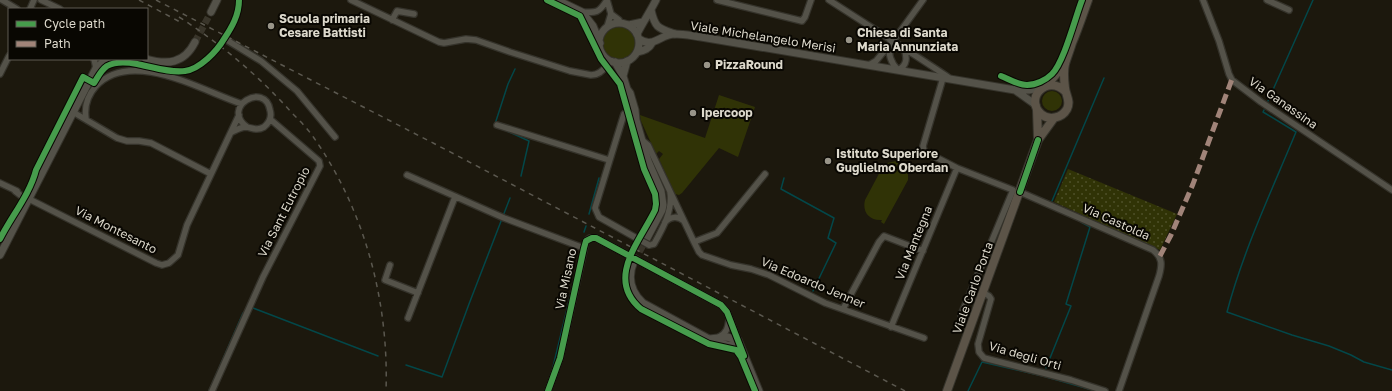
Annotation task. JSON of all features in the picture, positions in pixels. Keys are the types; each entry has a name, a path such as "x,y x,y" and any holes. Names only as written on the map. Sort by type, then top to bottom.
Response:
{"main road":[{"path":"1038,140 1054,118 1063,114 1066,110 1069,100 1065,91 1065,64 1088,0"},
{"path":"1038,140 1036,97 1040,89 1045,86 1065,64"},
{"path":"1045,86 1057,85 1065,91"},
{"path":"1037,108 1044,116 1054,118"},
{"name":"Viale Carlo Porta","path":"948,391 1038,140"}],"street":[{"path":"2,0 15,8"},
{"path":"41,0 58,8"},
{"path":"211,12 217,0"},
{"path":"351,0 439,42 444,43 466,39 476,40 582,74 595,75 602,72 614,62 628,61"},
{"path":"557,0 582,12 594,13 601,9 607,0"},
{"path":"606,29 611,14 607,0"},
{"path":"623,76 628,61 637,52 639,43 638,37 643,22 656,0"},
{"path":"717,0 802,21 811,0"},
{"path":"829,0 891,42 904,47 947,78 938,90 922,148 926,153 957,168 1013,190 961,315"},
{"path":"869,65 876,61 923,0"},
{"name":"Via Ganassina","path":"1203,0 1219,41 1228,74 1232,80 1261,102 1392,190"},
{"path":"1268,0 1289,10"},
{"path":"392,20 396,11 400,10 412,15 414,14"},
{"path":"651,10 658,28 674,34"},
{"path":"582,12 593,26 602,52 614,62 623,76 635,110 636,120 650,166 661,191 663,204 662,210 647,242"},
{"path":"611,14 619,20 620,23"},
{"path":"600,43 602,34 611,25 620,23 629,25 643,22"},
{"path":"629,25 638,37 646,43 652,43"},
{"path":"593,26 606,29"},
{"name":"Viale Michelangelo Merisi","path":"637,52 643,51 650,47 652,43 674,34 701,37 1014,90 1029,90 1045,86"},
{"path":"225,38 261,61 297,91 335,137"},
{"path":"148,60 160,63 172,62 189,52 195,42"},
{"path":"891,42 890,58 898,70 903,67 906,60 904,47"},
{"path":"0,74 8,58"},
{"path":"94,60 96,68"},
{"path":"0,255 96,68 103,60"},
{"path":"86,119 85,106 88,96 92,90 102,80 118,72 130,71 156,73 180,80 242,104"},
{"path":"627,89 626,93 630,108 633,117 636,120"},
{"name":"Viale Michelangelo Merisi","path":"1014,90 1026,97 1037,108"},
{"path":"250,98 260,98 268,104 271,114 267,124 263,127 252,129 243,124 239,116 240,107 242,104 250,98"},
{"path":"630,108 624,114 595,205 595,212 599,217 638,239 654,244 665,222 670,204 670,192"},
{"path":"73,112 117,138 127,141 151,143 211,174"},
{"name":"Via Montesanto","path":"29,199 156,263 162,265 168,263 178,255 187,224 239,116"},
{"name":"Via Sant Eutropio","path":"212,391 263,277 320,166 318,161 270,119"},
{"path":"496,125 610,160"},
{"path":"232,132 236,129 247,127"},
{"name":"Via Edoardo Jenner","path":"642,140 648,145 684,222 702,255 731,265 769,275 825,303 924,338"},
{"name":"Via Mantegna","path":"891,327 957,168"},
{"path":"694,242 717,233 765,174"},
{"path":"407,175 502,217 581,247"},
{"path":"0,183 15,191 25,194 29,199"},
{"name":"Via Castolda","path":"1020,192 1153,250 1159,255 1162,261 1162,267 1152,298 1119,391"},
{"path":"408,318 455,197"},
{"path":"665,222 674,217 682,219 684,222"},
{"path":"843,309 879,242 884,236 923,251"},
{"name":"Via Misano","path":"548,391 560,358 586,241 590,238 596,238 721,304 727,312 738,340"},
{"path":"637,261 630,273 631,284 634,292 640,300 647,306 709,339 736,348 743,353"},
{"path":"390,264 384,280 418,293"},
{"name":"Via degli Orti","path":"984,293 991,299 978,344 979,352 984,358 1071,380 1105,391"},
{"path":"718,338 728,329 729,317"},
{"path":"709,339 727,337 738,340"},
{"path":"728,345 735,343 738,340"},
{"path":"738,340 759,391"}],"green space":[{"path":"616,27 622,27 632,34 635,43 634,49 628,56 622,59 616,59 606,52 603,46 603,40 610,30"},
{"path":"1048,91 1056,91 1062,97 1062,105 1056,111 1048,111 1042,105 1042,97"},
{"path":"719,95 755,107 738,157 719,148 682,193 679,195 675,194 659,159 663,154 659,151 656,154 641,121 640,115 705,138"},
{"path":"896,161 906,168 908,180 884,224 881,222 882,220 873,219 868,215 864,204 882,168 887,163"},
{"path":"1068,169 1177,214 1160,250 1054,202"}],"waterway":[{"path":"1268,101 1313,0"},
{"path":"495,124 508,84 515,69"},
{"path":"1052,201 1104,78"},
{"path":"1264,110 1263,112 1296,132 1241,266 1227,312 1292,335 1329,346 1364,362 1392,370"},
{"path":"507,131 529,141 521,176"},
{"path":"589,214 599,178"},
{"path":"784,178 781,189 834,218 828,238 836,243 813,291"},
{"path":"406,365 442,377 510,198"},
{"path":"1046,368 1071,306 1066,304 1090,227 1081,222"},
{"path":"584,232 586,226"},
{"path":"545,391 552,371 578,264"},
{"path":"253,308 378,356"},
{"path":"209,391 243,313"},
{"path":"968,391 982,362 1043,376 1096,391"}],"tunnel":[{"path":"195,42 211,12"},
{"path":"634,261 646,240"}],"railway":[{"path":"139,0 182,23"},
{"path":"156,0 435,144 905,391"},
{"path":"179,17 225,49 253,73 309,131 332,166 360,227 370,258 378,291 386,358 386,391"}],"marked path":[{"path":"1160,256 1171,235 1193,184 1232,79"}],"cycle path":[{"path":"0,239 25,197 36,170 83,77 94,83 107,66 110,64 125,62 173,71 191,70 213,54 221,44 236,16 239,0"},
{"path":"547,0 580,16 601,59 620,84 644,169 655,194 655,210 634,247 629,260 626,273 626,285 631,297 641,309 709,344 736,350 741,357 755,391"},
{"path":"1001,76 1017,83 1027,85 1041,82 1052,74 1061,60 1082,0"},
{"path":"1020,192 1038,140"},
{"path":"548,391 560,358 586,241 592,238 596,238 721,305 727,312 744,356"}],"place":[{"name":"Scuola primaria Cesare Battisti","path":"271,26"},
{"name":"Chiesa di Santa Maria Annunziata","path":"849,40"},
{"name":"PizzaRound","path":"707,65"},
{"name":"Ipercoop","path":"693,113"},
{"name":"Istituto Superiore Guglielmo Oberdan","path":"828,161"}]}
